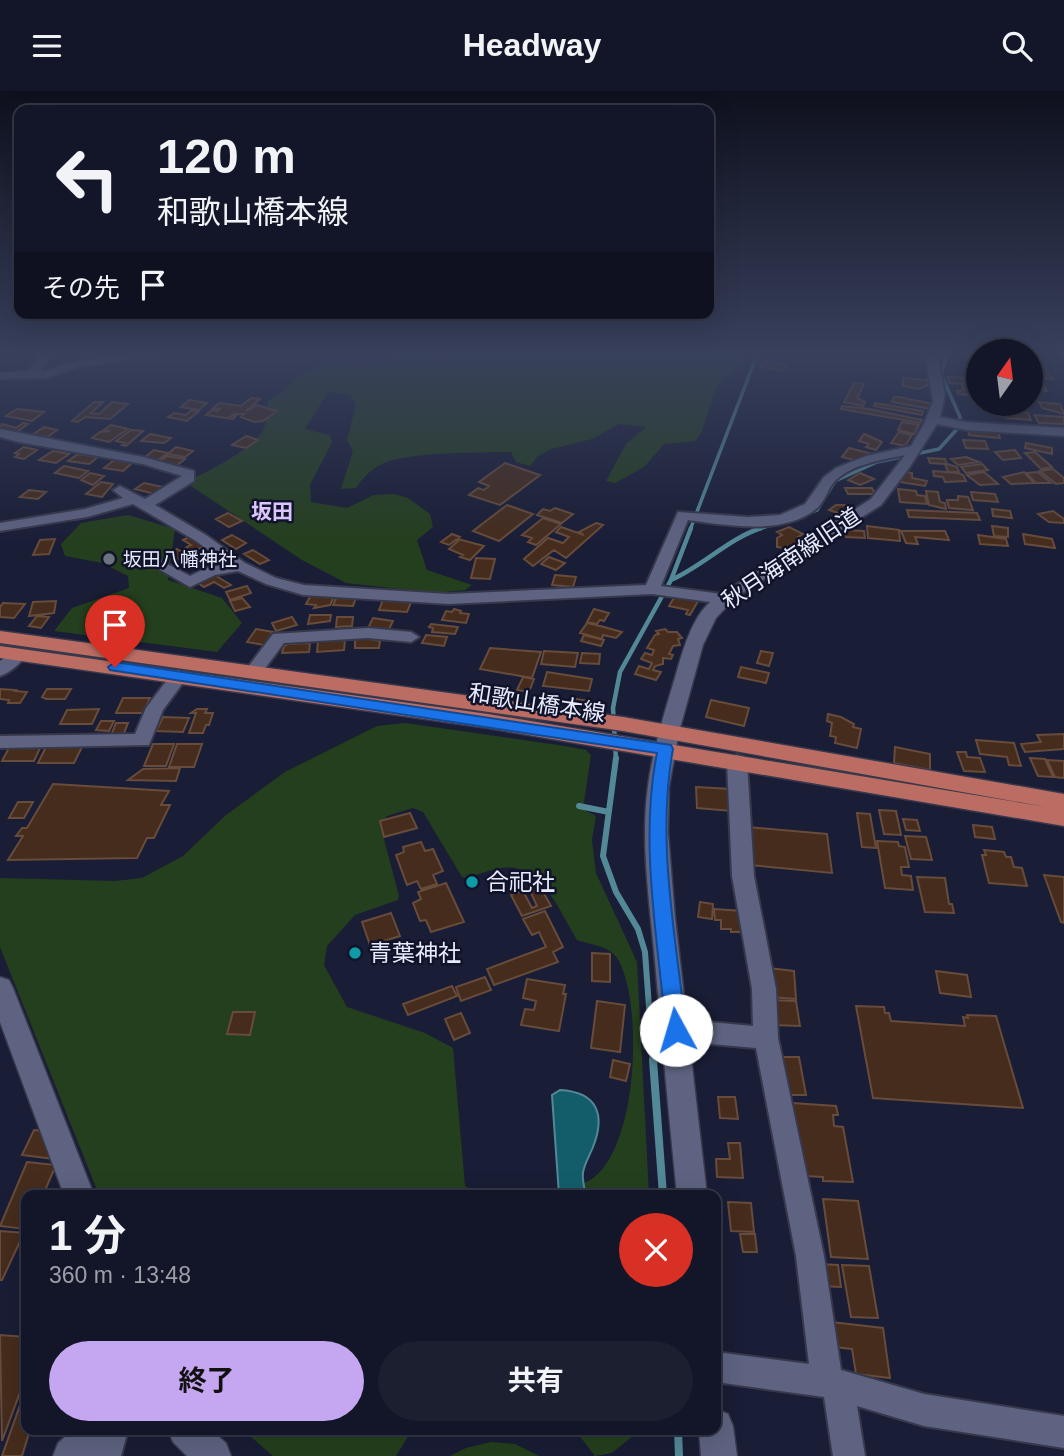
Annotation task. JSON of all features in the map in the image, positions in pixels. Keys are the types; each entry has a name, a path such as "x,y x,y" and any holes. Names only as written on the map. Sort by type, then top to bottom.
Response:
{"main road":[{"name":"和歌山橋本線","path":"0,637 254,671 667,741 1064,802"},
{"name":"和歌山橋本線","path":"9,653 593,729"},
{"name":"和歌山橋本線","path":"667,741 737,762 1064,818"}],"street":[{"path":"933,419 966,426 1064,432"},
{"name":"秋月海南線旧道","path":"692,1190 657,832 658,787 667,741 694,645 708,616 725,599 876,502 933,419"},
{"path":"0,433 26,441 147,462 189,474 189,478 87,513 0,527"},
{"path":"655,589 684,515 750,523 792,514 810,507 824,492 831,478 863,462 911,454"},
{"path":"133,498 201,538 240,566 271,581 303,590 449,599 655,589 725,599"},
{"path":"160,565 190,582 211,571 240,566"},
{"path":"254,671 279,638 368,633 411,637"},
{"path":"0,670 9,653"},
{"path":"0,742 142,740 155,708 179,676"},
{"path":"737,762 743,877 764,989 766,1038 849,1456"},
{"path":"0,988 77,1190"},
{"path":"676,1030 766,1038"},
{"path":"721,1368 833,1383 924,1410 1064,1432"},
{"path":"71,1456 94,1435"},
{"path":"104,1456 110,1435"},
{"path":"191,1435 214,1456"},
{"path":"717,1435 719,1456"}],"shaded area":[{"path":"267,417 313,417 305,429 330,435 332,442 310,485 311,502 347,508 374,495 394,494 408,498 430,514 433,527 417,540 427,570 472,585 465,590 436,593 346,583 302,560 191,486 193,478 221,464 252,443 264,427"},
{"path":"353,417 707,417 695,441 664,444 644,467 615,483 606,481 626,444 646,427 619,424 592,439 551,449 538,456 530,466 516,462 511,452 444,454 392,460 376,467 356,488 341,489 353,451 347,440"},
{"path":"128,515 175,529 168,580 222,598 242,623 217,652 54,631 72,608 129,588 128,576 102,563 65,556 61,544 81,523"},
{"path":"405,723 565,746 586,750 591,755 583,809 596,816 592,840 596,873 637,962 649,1190 537,1190 570,1186 592,1179 607,1162 619,1138 632,1075 633,1042 627,982 616,956 606,949 577,940 557,904 539,881 516,868 503,868 462,877 423,812 413,808 387,816 380,824 398,900 355,915 327,946 324,965 347,1007 425,1033 453,1048 465,1186 472,1190 97,1190 0,947 0,878 115,881 142,878 183,856 226,815 285,772 377,726"},
{"path":"560,1090 583,1095 590,1100 598,1115 597,1135 583,1173 584,1190 559,1190 552,1095"},
{"path":"249,1435 409,1435 396,1456 273,1456"},
{"path":"579,1435 634,1435 612,1453 595,1456"},
{"path":"491,1442 515,1444 539,1456 450,1456 466,1448"}],"building":[{"path":"10,417 38,417 32,421"},
{"path":"77,417 113,417 110,419 85,417 78,422 72,421"},
{"path":"168,417 192,417 187,421"},
{"path":"241,417 269,417 254,422"},
{"path":"884,417 906,417 922,420 920,423"},
{"path":"1007,417 1030,417 1031,420 1007,418"},
{"path":"1035,417 1064,417 1064,424 1039,423"},
{"path":"902,422 919,425 914,434 898,430"},
{"path":"23,423 28,424 14,434 0,430 2,424 16,428"},
{"path":"111,425 128,429 109,442 92,438 100,432 110,431 104,430"},
{"path":"44,427 57,430 46,438 32,435"},
{"path":"968,429 998,432 1000,438 969,435"},
{"path":"131,430 143,431 126,446 122,445 125,443 116,441"},
{"path":"899,432 912,435 905,446 891,443"},
{"path":"150,434 171,438 164,443 141,441"},
{"path":"864,434 882,442 876,450 859,441"},
{"path":"246,436 258,440 246,448 232,445"},
{"path":"963,440 985,441 988,449 966,448"},
{"path":"1026,443 1052,448 1052,454 1025,448"},
{"path":"24,447 37,450 24,459 15,457 19,454 15,453"},
{"path":"176,447 193,451 185,457 168,454"},
{"path":"849,448 873,454 858,461 842,457"},
{"path":"154,450 168,453 158,460 144,458"},
{"path":"1015,450 1021,458 1003,460 995,452"},
{"path":"53,451 69,454 56,463 39,460"},
{"path":"1035,452 1052,467 1041,469 1025,453"},
{"path":"78,454 98,457 89,464 68,461"},
{"path":"167,456 185,459 176,466 159,462"},
{"path":"966,457 979,462 958,465 951,459"},
{"path":"928,458 945,459 947,464 957,467 959,472 948,472 945,464 930,463"},
{"path":"114,460 132,463 123,471 104,468"},
{"path":"505,463 540,475 500,505 469,495 478,488 484,490 489,486 479,482"},
{"path":"982,464 988,470 966,473 961,467"},
{"path":"64,466 88,471 79,478 55,473"},
{"path":"1053,469 1064,478 1064,483 1056,484 1040,471"},
{"path":"933,471 958,473 963,475 966,481 945,482 943,477 934,476"},
{"path":"906,472 912,473 912,478 927,481 925,486 900,482"},
{"path":"984,472 998,484 980,485 967,475"},
{"path":"1024,472 1034,483 1011,484 1003,477"},
{"path":"1038,472 1051,483 1036,483 1026,473"},
{"path":"90,473 104,476 93,485 81,480"},
{"path":"860,473 874,479 860,485 848,480"},
{"path":"101,482 113,484 102,497 86,494"},
{"path":"144,483 163,487 155,494 135,489"},
{"path":"845,488 872,488 875,494 848,494"},
{"path":"898,489 916,491 917,495 925,496 927,504 900,502"},
{"path":"29,490 46,492 38,499 20,497"},
{"path":"926,491 938,492 940,502 945,503 946,509 929,505"},
{"path":"971,492 995,494 998,502 973,500"},
{"path":"958,496 968,497 973,510 949,508 947,500 958,500"},
{"path":"507,505 533,514 499,541 473,531"},
{"path":"836,505 849,505 854,508 843,515 829,510"},
{"path":"555,508 573,514 562,523 537,515 543,509 550,511"},
{"path":"992,509 1010,511 1012,518 993,516"},
{"path":"907,510 977,513 980,520 909,517"},
{"path":"1053,511 1064,519 1064,523 1049,522 1038,514"},
{"path":"228,513 242,521 229,527 216,519"},
{"path":"543,518 561,524 536,545 528,542 532,538 522,535"},
{"path":"596,523 603,525 566,558 554,550 533,566 524,559 548,538 563,543 569,537 556,532 561,527 584,535 579,532"},
{"path":"867,526 899,530 900,541 868,538"},
{"path":"992,526 1008,528 1008,537 994,536"},
{"path":"789,527 803,534 798,537 804,539 788,549 777,547 777,538 782,535 777,532"},
{"path":"845,530 864,531 865,538 846,537"},
{"path":"901,531 945,531 949,540 915,537 918,544 906,543"},
{"path":"452,534 460,537 458,539 484,546 470,560 460,557 463,555 449,549 458,541 449,545 441,542"},
{"path":"1023,534 1052,539 1055,548 1025,544"},
{"path":"232,535 246,543 236,549 222,540"},
{"path":"978,535 1006,539 1008,546 980,544"},
{"path":"192,536 208,546 190,551 185,548 191,545 183,540"},
{"path":"55,539 49,554 33,555 40,540"},
{"path":"177,549 192,558 183,562 169,553"},
{"path":"213,549 230,560 222,564 212,558 203,563 196,559"},
{"path":"253,550 269,560 260,564 244,554"},
{"path":"549,557 565,563 556,570 541,564"},
{"path":"476,558 495,559 490,579 471,578"},
{"path":"213,574 231,585 224,588 214,582 204,587 195,581"},
{"path":"555,575 576,577 573,587 552,585"},
{"path":"247,586 251,593 230,600 226,592"},
{"path":"311,595 334,597 330,605 314,608 316,605 306,604"},
{"path":"675,596 698,601 690,615 686,614 688,610 669,606"},
{"path":"337,597 356,598 353,606 333,605"},
{"path":"384,597 412,600 407,612 379,610"},
{"path":"242,598 250,607 235,611 230,601"},
{"path":"56,601 54,613 29,616 33,602"},
{"path":"3,603 25,604 14,618 0,617"},
{"path":"454,609 469,614 466,623 442,620 446,611 452,612"},
{"path":"594,609 609,613 604,621 600,620 597,624 587,622"},
{"path":"310,615 331,615 330,621 308,624"},
{"path":"37,616 49,617 41,628 29,626"},
{"path":"292,617 297,625 276,631 272,623"},
{"path":"337,617 353,617 352,626 336,627"},
{"path":"373,618 393,621 389,629 368,628"},
{"path":"587,623 622,632 616,638 603,635 602,639 580,633"},
{"path":"431,624 458,627 455,634 432,632 433,628 429,627"},
{"path":"256,629 273,632 264,645 247,642"},
{"path":"665,629 668,632 677,632 682,638 678,639 680,645 673,646 669,654 673,655 671,659 663,658 663,664 655,666 653,670 661,672 656,680 635,674 639,666 649,669 652,663 641,659 645,653 652,655 654,650 647,648 655,635 659,634 656,631"},
{"path":"426,635 447,637 444,646 422,643"},
{"path":"584,635 604,640 601,646 581,641"},
{"path":"355,639 380,641 379,648 355,648"},
{"path":"345,640 344,650 317,652 318,641"},
{"path":"310,643 309,652 282,653 284,646 288,644"},
{"path":"490,648 541,652 532,678 480,669"},
{"path":"544,651 578,653 575,667 541,664"},
{"path":"761,651 773,653 769,666 757,663"},
{"path":"582,653 600,654 599,664 580,663"},
{"path":"741,667 769,673 766,683 738,677"},
{"path":"547,672 592,679 589,691 543,686"},
{"path":"523,677 534,679 529,692 517,690"},
{"path":"0,689 27,692 20,703 8,703 9,700 0,699"},
{"path":"47,689 71,689 65,699 46,699 42,697"},
{"path":"123,698 150,698 143,713 116,713"},
{"path":"576,699 596,702 594,708 575,705"},
{"path":"711,700 749,708 744,726 706,717"},
{"path":"99,709 92,724 60,724 67,710"},
{"path":"197,709 207,709 205,713 213,713 203,733 189,733 196,713 191,713"},
{"path":"828,714 841,717 854,724 853,727 861,729 857,748 835,743 836,737 830,736 832,723 827,721"},
{"path":"163,717 189,718 183,732 156,731"},
{"path":"101,721 114,721 109,731 96,730"},
{"path":"116,723 128,723 122,738 110,738"},
{"path":"1064,734 1064,749 1025,752 1021,744 1041,742 1037,735"},
{"path":"976,740 1014,743 1021,766 1009,765 1007,757 980,754"},
{"path":"153,744 174,744 166,766 144,766"},
{"path":"177,744 202,744 194,767 169,767"},
{"path":"10,746 41,746 34,761 2,761"},
{"path":"46,747 82,747 74,763 38,763"},
{"path":"895,747 930,754 930,770 894,763"},
{"path":"957,752 966,752 967,757 980,758 985,772 964,771"},
{"path":"1030,758 1045,759 1053,777 1038,776"},
{"path":"1047,760 1064,761 1064,778 1055,777"},
{"path":"180,768 176,781 128,780 143,769"},
{"path":"53,784 169,791 161,805 170,805 154,838 147,838 137,858 8,860 23,836 16,836 22,828 27,828"},
{"path":"696,787 731,789 732,811 697,808"},
{"path":"18,802 33,802 24,818 9,818"},
{"path":"879,810 896,811 901,835 884,834"},
{"path":"410,813 417,828 384,837 380,821"},
{"path":"857,813 870,814 876,848 862,847"},
{"path":"903,819 917,820 920,831 906,830"},
{"path":"973,825 992,827 995,839 975,837"},
{"path":"748,827 827,834 832,873 750,865"},
{"path":"905,836 926,837 932,860 911,859"},
{"path":"877,841 898,842 899,846 905,847 909,867 901,867 902,875 911,876 913,890 885,888"},
{"path":"421,842 425,851 433,849 443,871 433,875 437,884 421,889 417,881 407,885 396,855 404,852 403,847"},
{"path":"984,850 1004,852 1006,857 1011,857 1014,867 1022,868 1027,886 989,883 982,855 986,855"},
{"path":"1044,875 1064,877 1064,923 1061,922"},
{"path":"917,877 945,878 949,904 952,904 954,913 925,912"},
{"path":"446,883 464,922 431,932 426,920 420,921 413,903 421,899 418,892"},
{"path":"539,885 551,906 522,916 511,895 523,891 532,908 537,906 529,889"},
{"path":"700,902 713,904 712,919 698,917"},
{"path":"714,909 743,911 746,932 721,929 721,920 715,920"},
{"path":"545,911 563,947 553,952 558,962 494,985 487,969 546,947 539,932 532,935 523,919"},
{"path":"391,913 400,936 370,945 362,922"},
{"path":"592,953 610,954 610,982 592,981"},
{"path":"768,968 794,971 796,999 770,997"},
{"path":"936,971 967,975 971,997 940,993"},
{"path":"485,977 491,990 461,1001 456,987"},
{"path":"527,979 565,985 563,994 566,994 559,1031 521,1025 525,1009 534,1010 536,1001 523,998"},
{"path":"452,986 457,996 408,1015 403,1004"},
{"path":"770,1000 796,1001 800,1026 773,1025"},
{"path":"597,1001 625,1005 620,1052 591,1048"},
{"path":"856,1006 884,1007 891,1021 965,1026 963,1017 968,1018 967,1015 996,1016 1023,1108 873,1098"},
{"path":"233,1012 255,1012 250,1035 227,1034"},
{"path":"461,1013 470,1033 454,1040 445,1019"},
{"path":"779,1057 799,1057 806,1095 786,1095"},
{"path":"613,1060 630,1064 626,1081 610,1077"},
{"path":"718,1097 735,1097 738,1119 720,1118"},
{"path":"792,1103 836,1106 838,1115 833,1115 834,1126 843,1127 853,1182 823,1181 823,1177 805,1176"},
{"path":"34,1130 44,1131 54,1159 22,1155"},
{"path":"728,1143 740,1143 743,1178 717,1177 716,1159 730,1159"},
{"path":"27,1162 56,1165 45,1190 21,1190 21,1228 0,1226"},
{"path":"823,1199 858,1201 868,1259 831,1257"},
{"path":"728,1202 751,1203 754,1232 731,1231"},
{"path":"0,1231 21,1233 21,1239 0,1280"},
{"path":"740,1234 755,1234 757,1252 743,1252"},
{"path":"818,1264 838,1265 841,1287 821,1286"},
{"path":"842,1265 869,1266 878,1318 851,1317"},
{"path":"831,1322 883,1328 890,1378 856,1374 852,1349 834,1347"},
{"path":"0,1335 21,1337 21,1390 2,1441"},
{"path":"21,1402 21,1435 28,1435 22,1456 2,1456"}],"waterway":[{"path":"690,530 733,417"},
{"path":"791,521 817,510 835,481 877,462 939,449 958,428 960,417"},
{"path":"757,530 771,525"},
{"path":"671,580 691,528"},
{"path":"757,530 761,528"},
{"path":"671,580 757,530"},
{"path":"616,759 613,708 620,672 671,580"},
{"path":"609,812 616,759"},
{"path":"579,806 609,812"},
{"path":"609,812 603,856 616,892 638,929 645,952 653,1062"},
{"path":"653,1060 663,1190"},
{"path":"678,1435 679,1456"}],"place":[{"name":"坂田八幡神社","path":"109,559"},
{"name":"合祀社","path":"472,882"},
{"name":"青葉神社","path":"355,953"}],"district":[{"name":"坂田","path":"272,512"}],"route":[{"path":"115,667 665,749 658,787 657,832 663,917 676,1030"}]}
